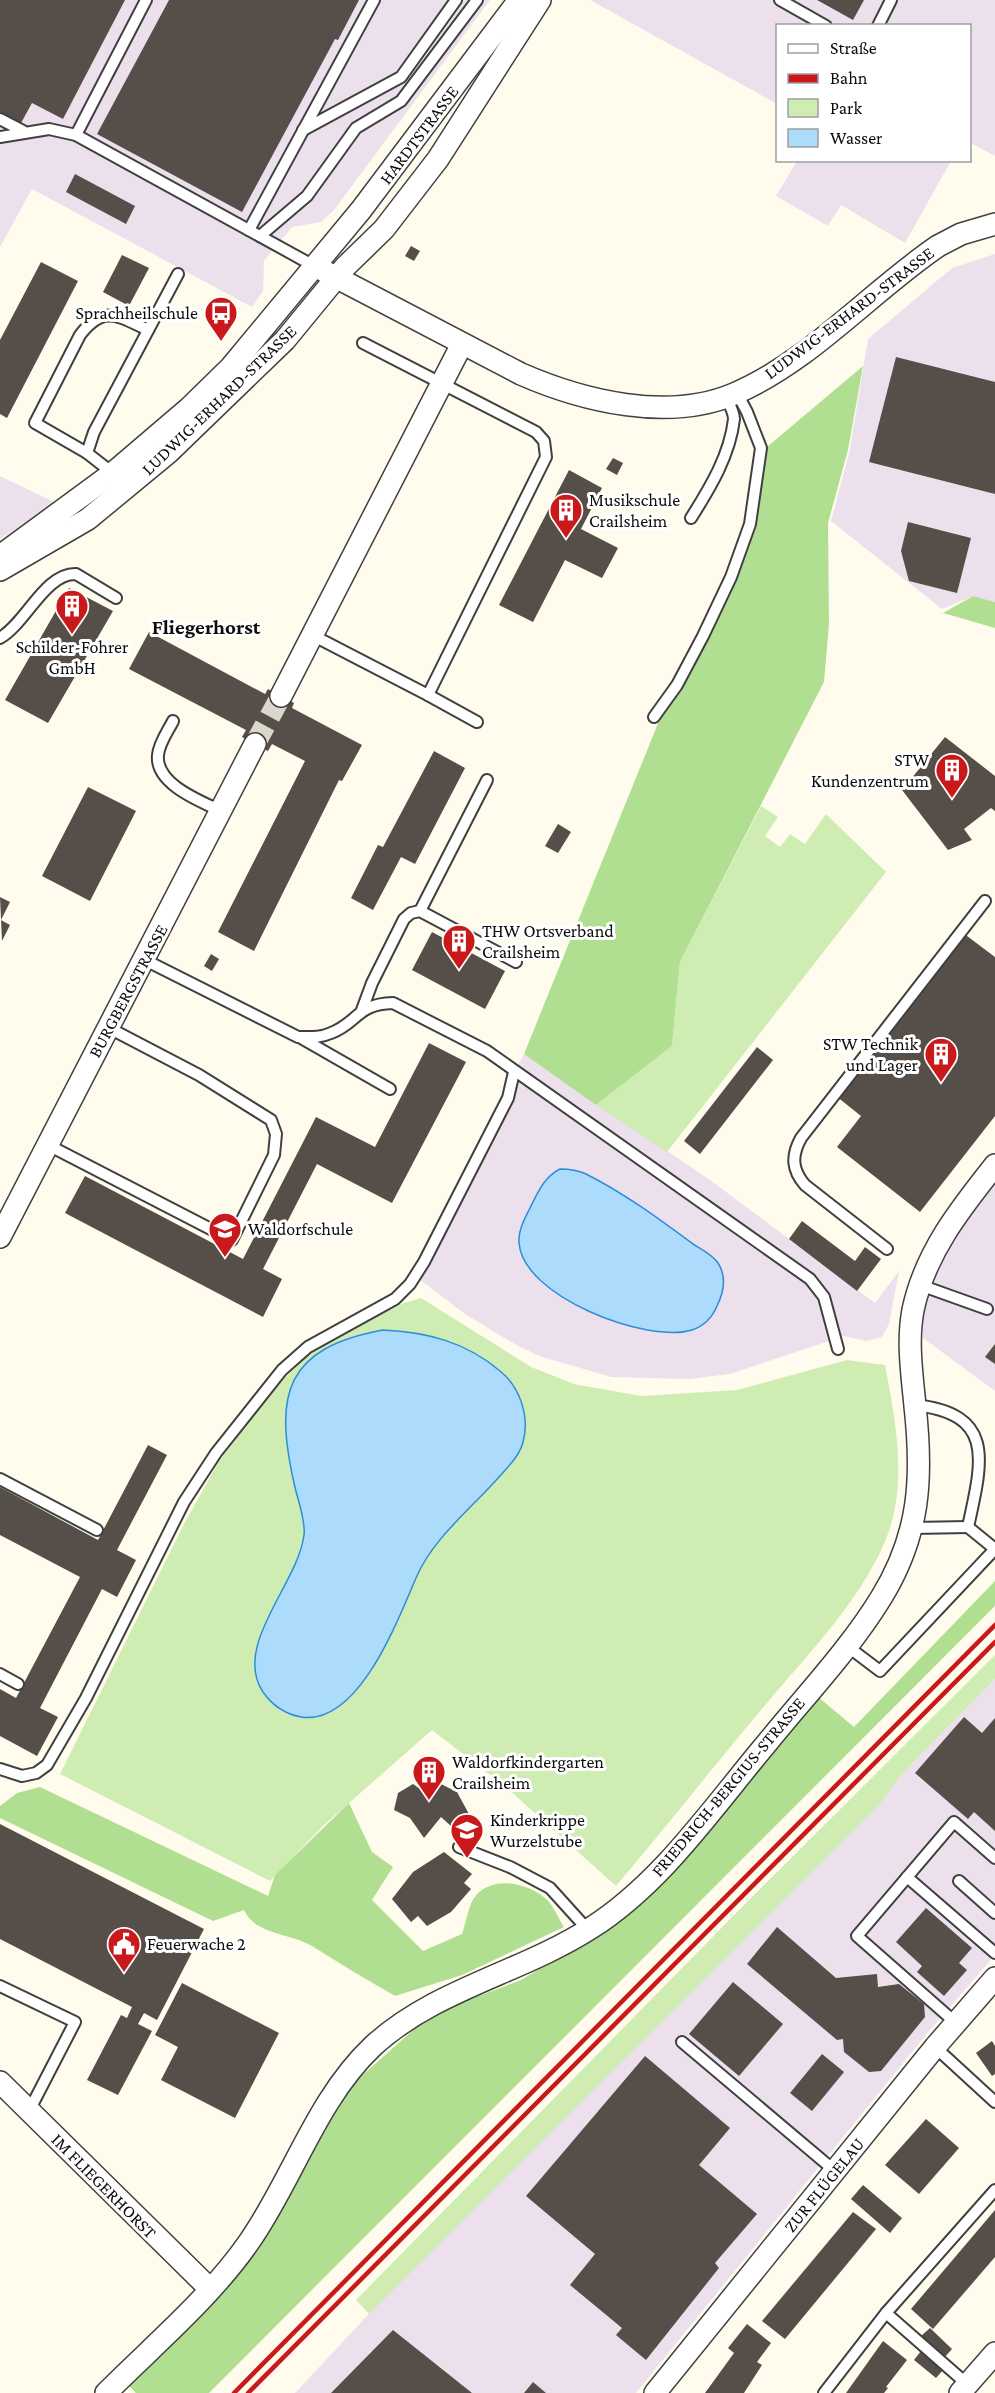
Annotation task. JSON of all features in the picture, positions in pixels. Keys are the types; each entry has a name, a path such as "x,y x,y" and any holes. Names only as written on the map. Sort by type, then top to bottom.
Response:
{"street":[{"name":"HARDTSTRASSE","path":"316,267 451,94 520,0"},
{"name":"HARDTSTRASSE","path":"341,272 354,238 465,90 520,0"},
{"name":"HARDTSTRASSE","path":"341,272 384,229 438,159 540,0"},
{"name":"LUDWIG-ERHARD-STRASSE","path":"0,570 88,519 120,480 231,367 316,267 341,272 375,298 552,388 621,404 660,407 732,395 799,356 938,246 961,234 995,225"},
{"name":"LUDWIG-ERHARD-STRASSE","path":"0,556 120,480 168,453 285,340 341,272"},
{"path":"281,696 314,636 462,344"},
{"name":"BURGBERGSTRASSE","path":"0,1237 255,744"},
{"name":"FRIEDRICH-BERGIUS-STRASSE","path":"106,2393 246,2247 270,2211 321,2114 345,2078 373,2046 431,2005 536,1958 588,1930 623,1905 677,1851 847,1646 879,1601 901,1564 913,1528 919,1486 920,1451 909,1351 913,1313 920,1285 941,1238 993,1172"},
{"name":"ZUR FLÜGELAU","path":"655,2393 935,2047 995,1978"},
{"name":"IM FLIEGERHORST","path":"0,2082 209,2288"},
{"path":"964,2389 995,2353"}],"lane":[{"path":"76,135 146,0"},
{"path":"249,230 374,0"},
{"path":"303,130 401,77 456,0"},
{"path":"260,236 307,196 356,128 401,101 477,0"},
{"path":"780,0 822,24"},
{"path":"879,24 891,0"},
{"path":"0,119 23,131"},
{"path":"0,137 23,131 49,129 76,135 316,267"},
{"path":"87,453 94,432 178,274"},
{"path":"120,480 87,453 35,423 80,335 89,324 108,314 117,315 148,330"},
{"path":"363,343 536,432 544,441 546,457 428,695"},
{"path":"691,518 715,480 725,452 734,417 732,395"},
{"path":"654,717 677,685 703,636 731,577 750,524 761,448 747,412 732,395"},
{"path":"0,638 20,622 50,585 68,574 76,574 116,598"},
{"path":"314,636 477,722"},
{"path":"173,721 158,753 162,771 183,791 221,811"},
{"path":"420,911 487,780"},
{"path":"887,1249 798,1177 794,1166 796,1146 986,901"},
{"path":"362,1010 372,982 404,919 411,913 420,911 516,962"},
{"path":"145,960 298,1037 390,1089"},
{"path":"298,1037 317,1037 333,1033 362,1010 377,1004 393,1004 487,1051 810,1279 824,1298 838,1349"},
{"path":"48,1145 232,1240 274,1155 276,1134 271,1119 199,1075 109,1028"},
{"path":"0,1769 22,1776 36,1773 47,1765 86,1698 184,1502 216,1453 282,1370 308,1347 395,1299 410,1284 424,1262 508,1098 514,1072"},
{"path":"920,1285 987,1309"},
{"path":"915,1405 958,1412 973,1423 981,1436 984,1455 968,1527"},
{"path":"0,1479 97,1530"},
{"path":"847,1646 880,1671 994,1549 968,1527 913,1528"},
{"path":"0,1674 18,1684"},
{"path":"957,2022 857,1936 954,1822 995,1858"},
{"path":"459,1847 510,1867 550,1888 588,1930"},
{"path":"907,1877 995,1953"},
{"path":"959,1881 995,1913"},
{"path":"0,1986 75,2022 29,2110"},
{"path":"682,2042 835,2170"},
{"path":"935,2047 995,2102"},
{"path":"824,2393 886,2313 995,2190"},
{"path":"886,2313 964,2389"}],"shaded area":[{"path":"0,0 490,0 334,210 321,222 292,227 264,261 263,291 252,307 32,189 0,247"},
{"path":"590,0 995,0 995,156 971,144 971,24 776,24 776,103"},
{"path":"796,162 950,162 905,243 841,205 828,226 776,196"},
{"path":"995,254 995,602 973,596 942,609 831,521 850,449 868,339 952,268"},
{"path":"0,476 56,503 0,539"},
{"path":"524,1054 710,1180 875,1303 899,1271 889,1324 882,1337 866,1341 844,1336 730,1374 689,1379 611,1377 539,1356 511,1342 465,1314 415,1276 508,1098 514,1072"},
{"path":"995,1181 995,1391 923,1338 923,1314 934,1281 952,1243"},
{"path":"995,1679 995,1955 925,2036 636,2393 295,2393 378,2304 881,1803 900,1776"}],"green space":[{"path":"863,366 848,450 828,523 829,624 824,682 680,962 672,1046 596,1105 524,1054 661,716 709,635 738,575 756,523 767,447"},
{"path":"973,596 995,602 995,628 943,613"},
{"path":"761,806 778,817 765,836 780,847 790,834 805,844 826,814 886,872 667,1152 596,1105 672,1046 680,962"},
{"path":"421,1298 531,1367 574,1384 641,1396 737,1390 847,1360 885,1365 898,1448 898,1469 894,1511 880,1553 854,1597 822,1639 752,1720 616,1886 507,1788 432,1730 324,1825 270,1881 60,1774 185,1522 218,1463 275,1388 315,1348 404,1303","holes":["486,1492 450,1528 426,1558 374,1666 263,1631 297,1559 305,1533"]},
{"path":"995,1581 995,1606 209,2393 136,2393 126,2383 308,2152 338,2103 356,2081 431,2014 521,1980 591,1938 817,1696 854,1727"},
{"path":"995,1655 995,1679 900,1776 881,1803 369,2314 356,2300 740,1909"},
{"path":"40,1787 268,1896 275,1875 349,1803 372,1852 393,1867 372,1900 423,1951 462,1934 474,1898 481,1890 500,1884 520,1885 538,1893 551,1905 564,1927 462,1975 395,1996 312,1946 256,1924 244,1910 213,1921 0,1818 0,1806 17,1793"}],"water":[{"path":"560,1169 583,1173 614,1189 716,1260 723,1274 723,1290 715,1310 707,1321 692,1330 672,1332 646,1330 589,1312 563,1297 541,1280 525,1262 519,1242 520,1233 524,1220 542,1186 554,1172"},
{"path":"383,1330 415,1333 445,1340 474,1353 500,1371 513,1385 522,1403 525,1423 523,1442 510,1465 453,1524 423,1563 387,1642 374,1666 358,1688 341,1705 322,1715 295,1716 279,1708 263,1692 256,1674 255,1655 270,1614 291,1574 304,1535 303,1516 288,1452 286,1424 288,1400 294,1380 306,1363 325,1349 350,1338"}],"building":[{"path":"0,0 125,0 63,119 32,103 21,123 0,112"},
{"path":"169,0 359,0 338,40 335,39 242,212 97,134"},
{"path":"817,0 864,0 853,20"},
{"path":"75,174 135,206 126,224 66,192"},
{"path":"411,246 420,251 414,261 405,256"},
{"path":"122,255 149,268 129,306 103,292"},
{"path":"41,262 78,281 7,418 0,414 0,340"},
{"path":"896,357 995,382 995,494 869,462"},
{"path":"613,458 623,463 617,475 606,469"},
{"name":"Musikschule Crailsheim","path":"569,470 602,488 581,529 618,548 602,578 565,560 533,622 499,605"},
{"path":"908,522 971,538 957,593 909,581 901,551"},
{"name":"Schilder-Fohrer GmbH","path":"69,588 113,611 48,723 5,700"},
{"path":"149,632 265,694 268,689 294,703 292,708 362,745 342,781 339,780 254,951 218,932 305,761 272,744 268,751 242,737 246,730 129,669"},
{"name":"STW Kundenzentrum","path":"945,737 995,776 995,811 991,808 964,829 972,840 948,850 902,790"},
{"path":"434,751 465,768 415,864 401,857 373,910 351,898 378,845 383,847"},
{"path":"88,787 136,811 90,901 42,876"},
{"path":"558,824 571,832 558,853 545,846"},
{"path":"0,897 10,902 1,920"},
{"path":"1,920 10,925 2,941"},
{"name":"STW Technik und Lager","path":"959,930 995,957 995,1116 920,1212 837,1147 861,1116 831,1092"},
{"name":"THW Ortsverband Crailsheim","path":"432,932 505,971 485,1009 412,970"},
{"path":"211,954 219,959 212,971 204,966"},
{"path":"429,1043 466,1062 392,1203 317,1164 263,1269 282,1279 263,1317 65,1213 85,1176 243,1259 316,1117 375,1147"},
{"path":"757,1047 773,1060 700,1154 684,1141"},
{"path":"802,1221 855,1261 865,1247 881,1259 857,1291 789,1239"},
{"path":"995,1344 995,1364 985,1357"},
{"path":"148,1445 167,1455 117,1550 136,1560 117,1597 102,1589 40,1708 58,1717 37,1756 0,1736 0,1689 16,1698 80,1577 0,1535 0,1487 98,1540"},
{"path":"964,1717 982,1733 995,1718 995,1831 974,1812 968,1819 915,1773"},
{"name":"Waldorfkindergarten Crailsheim","path":"433,1780 457,1792 470,1816 452,1827 441,1817 424,1838 410,1818 394,1810 398,1793 413,1784 423,1791"},
{"name":"Feuerwache 2","path":"0,1824 204,1929 157,2020 144,2013 138,2024 152,2031 118,2095 87,2080 121,2015 127,2018 132,2007 0,1939"},
{"path":"444,1852 472,1874 464,1883 471,1889 451,1912 427,1926 418,1916 411,1922 392,1899 413,1872"},
{"path":"926,1908 972,1948 959,1963 967,1970 944,1996 917,1972 922,1966 896,1942"},
{"path":"777,1927 836,1978 877,1974 878,1987 899,1984 924,2004 925,2017 881,2071 869,2072 844,2052 843,2039 837,2040 747,1964"},
{"path":"733,1982 783,2024 739,2076 689,2034"},
{"path":"182,1983 279,2033 235,2118 161,2080 178,2047 155,2035"},
{"path":"992,2041 995,2046 995,2074 992,2076 976,2053"},
{"path":"822,2054 844,2072 812,2111 790,2093"},
{"path":"645,2056 730,2128 699,2165 757,2214 715,2263 719,2268 646,2360 616,2335 622,2328 570,2285 595,2254 526,2196"},
{"path":"926,2119 959,2148 919,2194 885,2165"},
{"path":"863,2185 902,2218 890,2233 851,2199"},
{"path":"995,2210 995,2257 933,2329 911,2309"},
{"path":"853,2212 876,2229 785,2339 762,2321"},
{"path":"747,2324 771,2343 757,2362 762,2365 744,2393 705,2393 734,2353 728,2348"},
{"path":"930,2328 952,2349 944,2358 921,2336"},
{"path":"393,2330 472,2393 331,2393"},
{"path":"883,2341 907,2360 886,2387 888,2388 884,2393 846,2393"},
{"path":"921,2351 943,2370 936,2378 914,2360"},
{"path":"533,2382 546,2393 524,2393"}],"tunnel":[{"path":"255,744 281,696"}],"railway":[{"path":"234,2393 995,1625"},
{"path":"248,2393 995,1642"}],"place":[{"name":"Sprachheilschule","path":"221,342"},
{"name":"Musikschule Crailsheim","path":"566,539"},
{"name":"Schilder-Fohrer GmbH","path":"72,635"},
{"name":"STW Kundenzentrum","path":"952,799"},
{"name":"THW Ortsverband Crailsheim","path":"459,970"},
{"name":"STW Technik und Lager","path":"941,1083"},
{"name":"Waldorfschule","path":"225,1258"},
{"name":"Waldorfkindergarten Crailsheim","path":"429,1801"},
{"name":"Kinderkrippe Wurzelstube","path":"467,1859"},
{"name":"Feuerwache 2","path":"124,1973"}],"district":[{"name":"Fliegerhorst","path":"206,627"}]}
